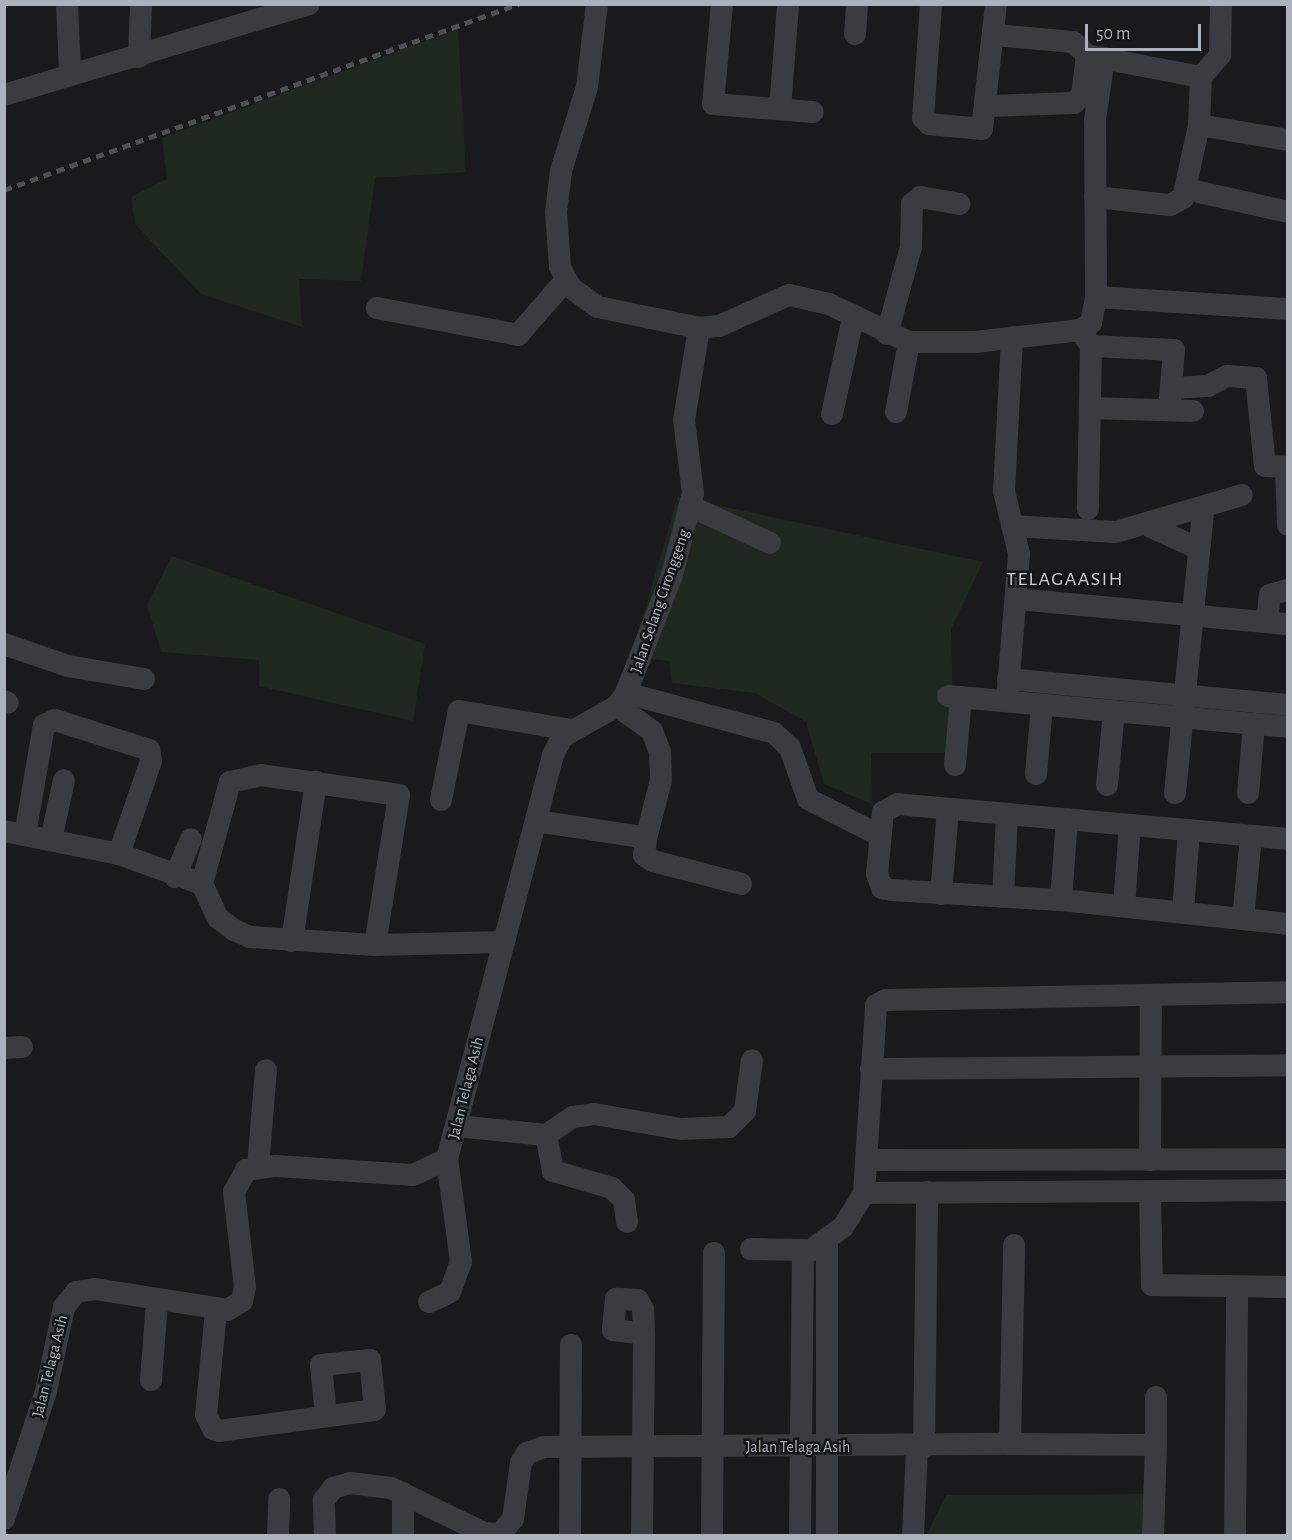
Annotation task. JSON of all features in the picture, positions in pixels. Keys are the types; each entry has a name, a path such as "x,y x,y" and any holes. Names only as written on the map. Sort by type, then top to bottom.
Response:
{"street":[{"path":"67,4 70,74"},
{"path":"139,57 141,4"},
{"path":"4,96 70,74 139,57 309,4"},
{"path":"722,4 712,102 813,112"},
{"path":"780,109 788,4"},
{"path":"855,34 857,4"},
{"path":"931,4 924,121 982,129 988,106 996,4"},
{"path":"1095,197 1170,205 1184,198 1199,125 1202,77 1220,55 1221,4"},
{"path":"599,6 587,87 561,171 557,238 565,281 598,307 699,328 719,326 789,295 809,296 909,342 1012,337 1085,338 1174,350 1170,399"},
{"path":"994,35 1073,42 1096,57 1202,77"},
{"path":"988,106 1074,103 1082,95 1096,57"},
{"path":"1088,509 1090,408 1085,338 1091,323 1096,297 1096,57"},
{"path":"1199,125 1287,140"},
{"path":"1186,189 1287,212"},
{"path":"887,333 911,247 912,204 920,197 959,204"},
{"path":"377,308 518,335 565,281"},
{"path":"1096,297 1287,309"},
{"path":"832,414 853,318"},
{"name":"Jalan Selang Cironggeng","path":"622,700 672,575 690,506 684,420 699,328"},
{"path":"1007,690 1019,554 1004,490 1012,337"},
{"path":"896,412 909,342"},
{"path":"1090,408 1170,399 1208,386 1227,376 1256,378 1265,466 1287,467 1287,525"},
{"path":"1170,399 1193,411"},
{"path":"1012,526 1086,532 1149,526 1203,510 1242,495"},
{"path":"690,506 770,543"},
{"path":"1175,793 1197,548 1203,510"},
{"path":"1149,526 1197,548"},
{"path":"1016,599 1191,618 1277,623 1270,596 1287,590"},
{"path":"4,645 68,666 144,679"},
{"path":"1007,690 1042,705 1114,711 1287,705"},
{"path":"955,765 955,696 1007,690 1183,707 1254,724 1287,727"},
{"path":"622,700 774,733 790,748 808,799 879,835"},
{"path":"622,700 652,731 660,752 661,780 644,855 653,861 741,884"},
{"name":"Jalan Telaga Asih","path":"258,1167 381,1176 425,1172 447,1159 553,755 571,730 622,700"},
{"path":"1036,774 1042,705"},
{"path":"441,800 459,711 571,730"},
{"path":"1107,785 1114,711"},
{"path":"119,854 151,761 149,750 56,720 44,724 15,833 119,854 175,877 202,884"},
{"path":"1248,793 1254,724"},
{"path":"375,945 400,798 316,782 249,774 230,782 202,884 218,918 234,930 250,937 375,945 504,942"},
{"path":"51,840 64,780"},
{"path":"292,941 316,782"},
{"path":"1287,839 948,809 888,807 879,835 877,874 882,888 941,894 1061,900 1287,924"},
{"path":"941,894 948,809"},
{"path":"1003,897 1007,814"},
{"path":"1061,900 1067,819"},
{"path":"536,821 646,839"},
{"path":"1124,906 1130,825"},
{"path":"1183,912 1189,830"},
{"path":"1243,919 1251,836"},
{"path":"175,877 190,839"},
{"path":"752,1249 805,1250 827,1242 851,1218 864,1193 873,1011 886,1000 1287,992"},
{"path":"1150,1160 1151,995"},
{"path":"457,1126 546,1134 581,1115 681,1129 729,1127 745,1111 752,1060"},
{"path":"871,1069 1287,1065"},
{"path":"266,1070 258,1167 239,1176 234,1192 242,1301 216,1311 206,1414 214,1430 326,1416"},
{"path":"546,1134 553,1171 612,1188 624,1200 627,1222"},
{"path":"867,1160 1287,1158"},
{"path":"429,1302 450,1292 461,1262 447,1159"},
{"path":"864,1193 1287,1190"},
{"path":"1150,1191 1152,1285 1287,1287"},
{"path":"913,1536 921,1447 927,1192"},
{"path":"827,1242 825,1447 827,1536"},
{"path":"1010,1444 1014,1245"},
{"path":"800,1536 805,1250"},
{"path":"712,1536 714,1253"},
{"path":"1235,1536 1237,1288"},
{"name":"Jalan Telaga Asih","path":"4,1520 46,1391 69,1299 95,1289 216,1311"},
{"path":"151,1380 157,1302"},
{"path":"642,1536 644,1334"},
{"path":"570,1536 571,1345"},
{"path":"1153,1536 1156,1397"},
{"name":"Jalan Telaga Asih","path":"325,1536 324,1500 333,1488 366,1482 403,1493 490,1535 510,1527 527,1453 571,1447 1156,1445"},
{"path":"403,1493 403,1536"},
{"path":"278,1536 279,1499"}],"shaded area":[{"path":"458,29 466,172 375,178 361,281 299,279 302,327 201,294 135,224 131,197 167,179 162,138"},
{"path":"678,497 983,562 951,629 954,753 871,753 872,804 824,784 806,722 755,693 672,683 669,661 631,656"},
{"path":"172,556 425,644 413,721 259,686 259,660 161,652 147,604"},
{"path":"1147,1494 1154,1536 926,1536 946,1495"}],"railway":[{"path":"4,190 518,4"}],"district":[{"name":"TELAGAASIH","path":"1065,579"}]}
